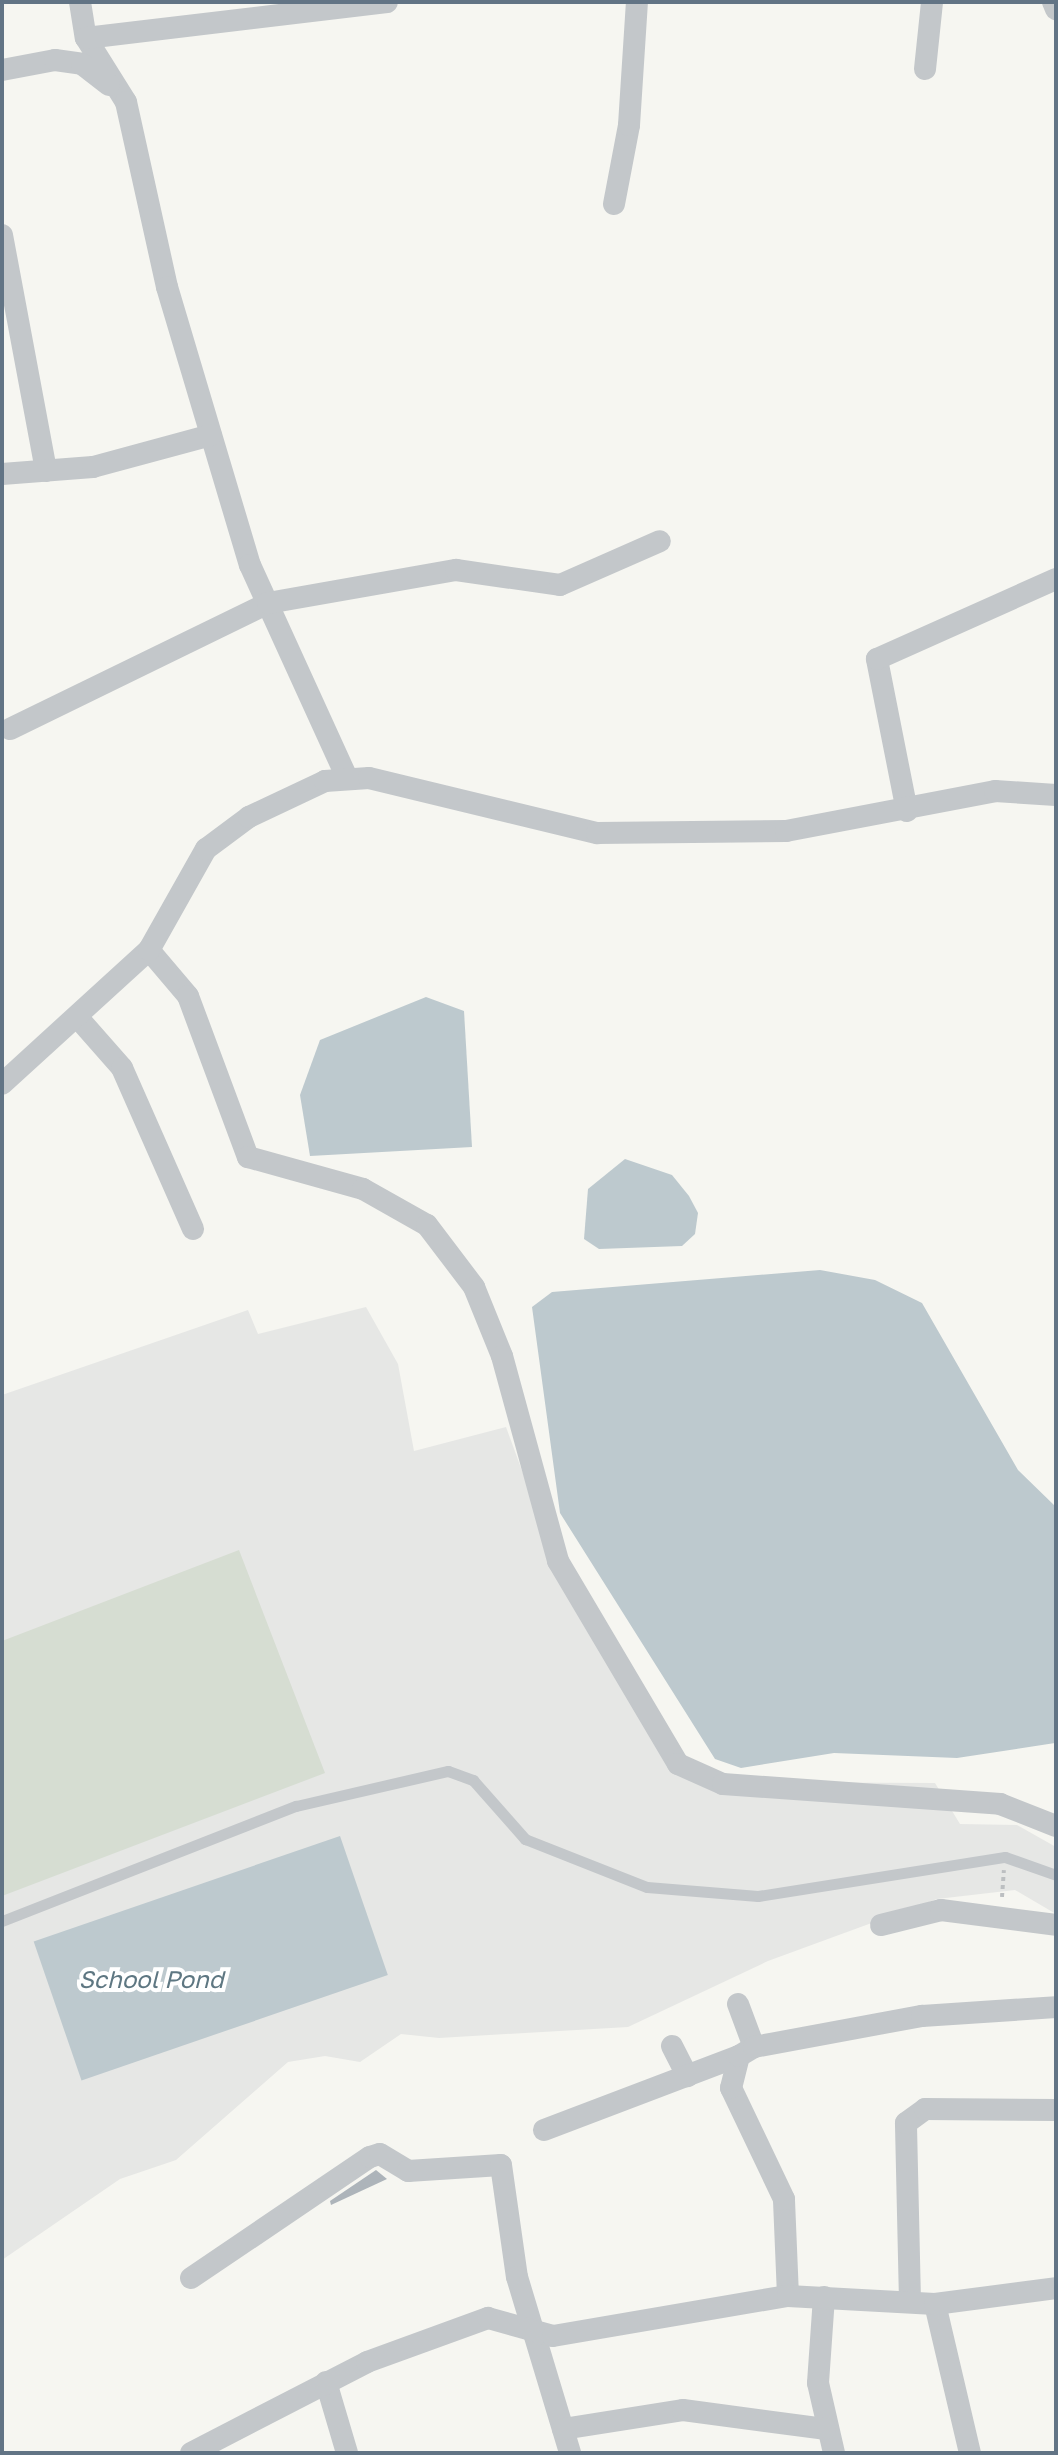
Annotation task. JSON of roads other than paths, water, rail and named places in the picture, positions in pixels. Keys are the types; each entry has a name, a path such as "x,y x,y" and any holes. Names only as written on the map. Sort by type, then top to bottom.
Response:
{"street":[{"path":"80,2 86,38 123,95 143,197 211,435 268,603 346,776"},
{"path":"86,38 387,2"},
{"path":"614,204 631,110 637,2"},
{"path":"925,69 932,2"},
{"path":"1053,2 1056,9"},
{"path":"2,70 55,60 82,64 123,95"},
{"path":"2,235 46,471"},
{"path":"2,474 46,471 147,456 211,435"},
{"path":"10,729 268,603 456,570 560,585 660,541"},
{"path":"907,811 877,659 1056,579"},
{"path":"2,1084 79,1019 149,950 206,849 249,817 346,776 597,833 786,831 907,811 995,791 1056,795"},
{"path":"149,950 188,996 248,1157 363,1189 427,1225 474,1287 502,1356 558,1561 678,1764 723,1784 1000,1804 1056,1826"},
{"path":"79,1019 122,1068 193,1229"},
{"path":"881,1925 941,1910 1056,1925"},
{"path":"738,2004 747,2052 731,2088 784,2199 788,2296"},
{"path":"544,2130 747,2052 922,2016 1056,2007"},
{"path":"672,2046 687,2076"},
{"path":"910,2302 906,2123 925,2109 1056,2110"},
{"path":"191,2278 370,2157 380,2154 419,2171 488,2161 507,2174 517,2277 570,2453"},
{"path":"191,2453 326,2382 488,2318 533,2331 574,2334 788,2296 935,2304 1056,2288"},
{"path":"824,2297 818,2383 825,2429 834,2453"},
{"path":"935,2304 970,2453"},
{"path":"326,2382 347,2453"},
{"path":"563,2429 683,2410 825,2429"}],"lane":[{"path":"2,1921 296,1806 448,1771 473,1780 525,1839 647,1887 758,1896 1005,1857 1056,1875"}],"water":[{"path":"426,997 464,1011 472,1147 310,1156 300,1095 320,1040"},
{"path":"625,1159 672,1175 689,1196 698,1213 695,1234 682,1246 599,1249 584,1239 588,1189"},
{"path":"820,1270 875,1280 922,1303 1018,1470 1056,1507 1055,1743 957,1758 834,1753 741,1768 715,1759 560,1513 532,1307 552,1292"},
{"name":"School Pond","path":"340,1836 388,1975 82,2080 34,1941"}]}
